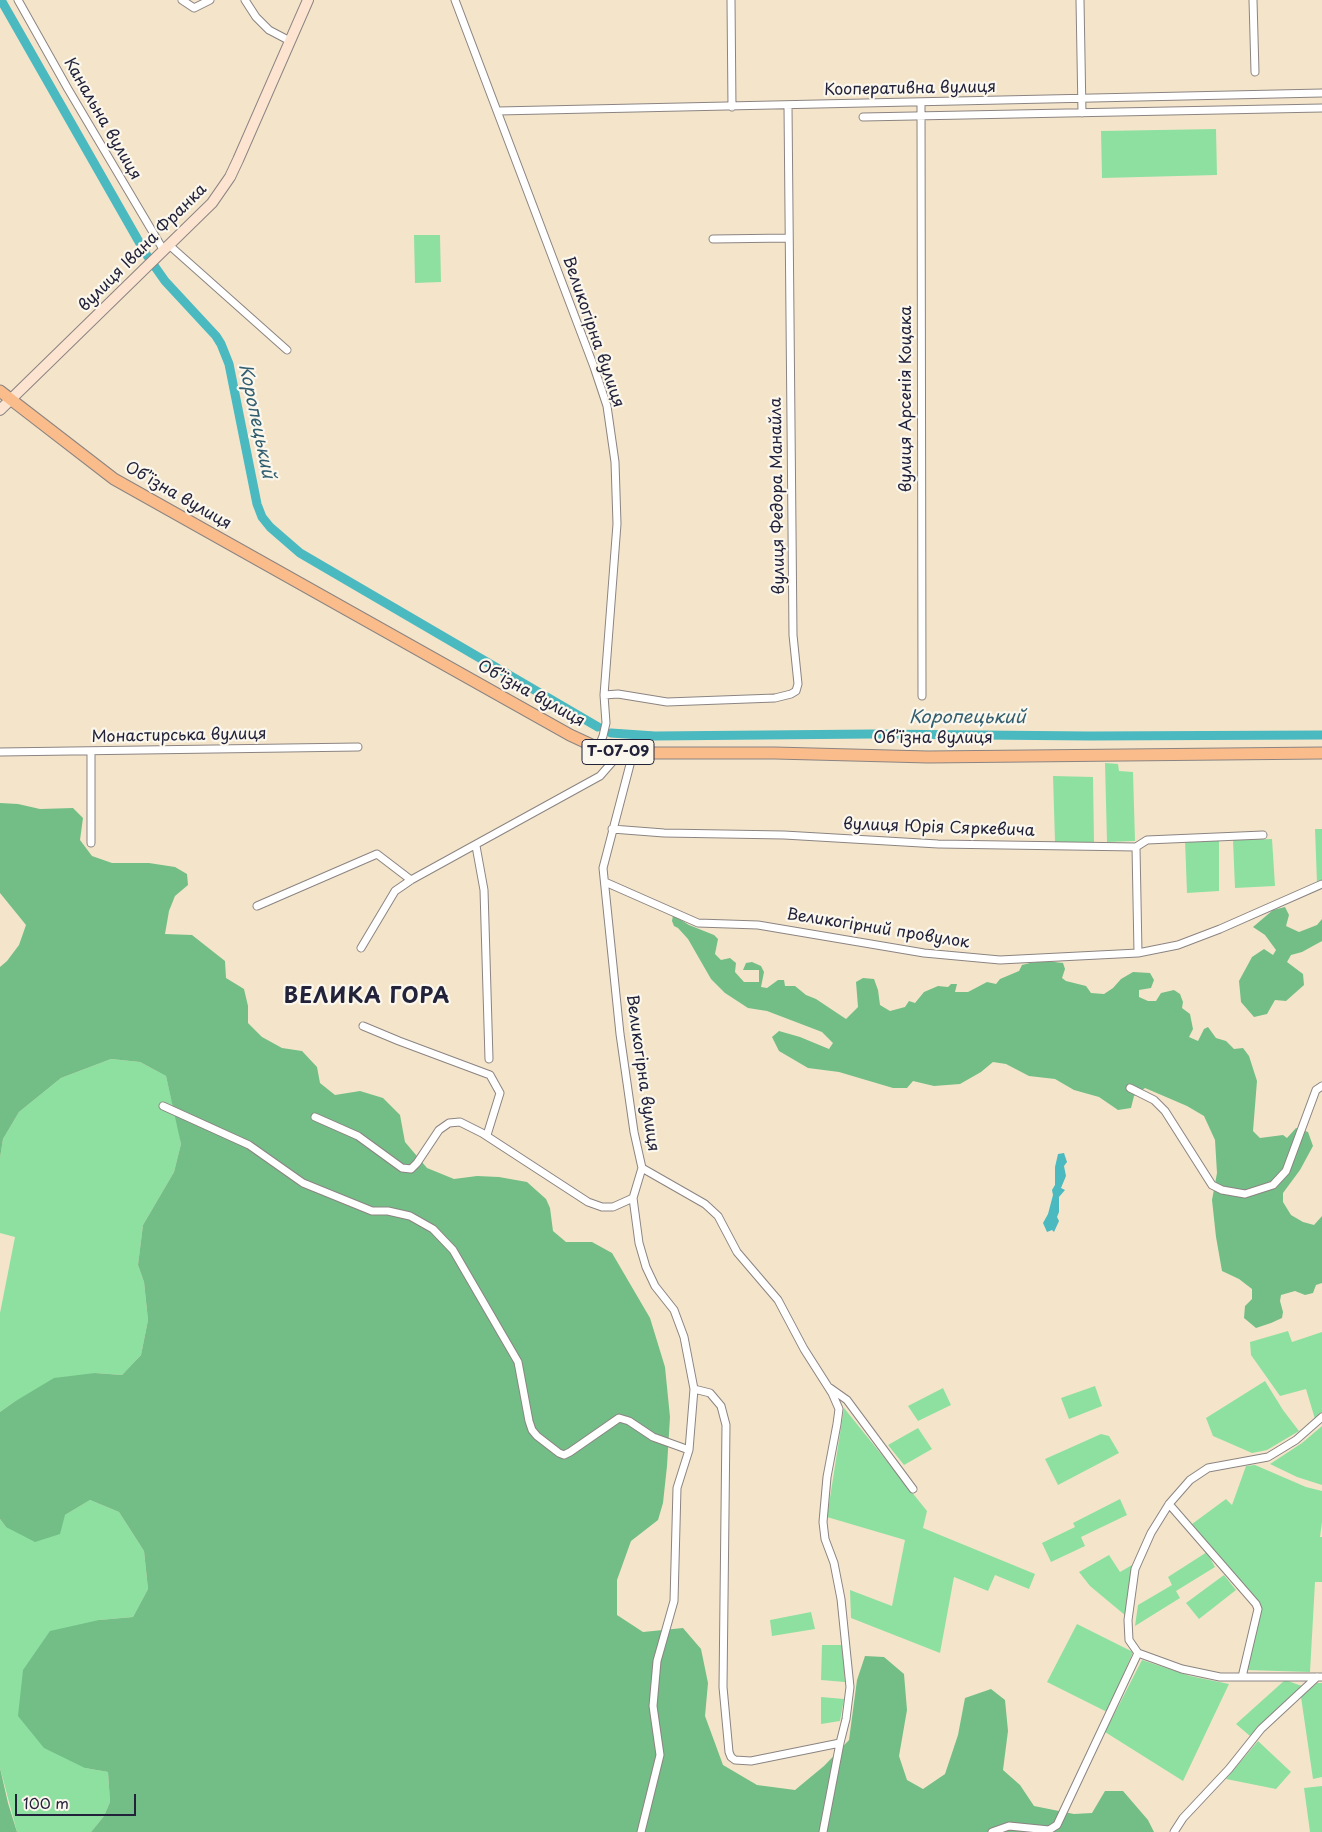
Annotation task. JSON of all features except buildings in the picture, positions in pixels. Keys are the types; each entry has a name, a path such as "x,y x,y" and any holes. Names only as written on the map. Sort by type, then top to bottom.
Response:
{"main road":[{"name":"вулиця Івана Франка","path":"0,410 212,203 230,177 308,0"},
{"name":"Т-07-09","path":"0,391 11,400"},
{"name":"Обʼїзна вулиця","path":"11,400 114,479 570,735 598,748 633,753 775,753 928,757 1322,753"}],"street":[{"name":"Канальна вулиця","path":"18,0 68,89 164,251 287,350"},
{"path":"182,0 194,8 210,0"},
{"path":"245,0 256,17 269,30 290,41"},
{"name":"Великогірна вулиця","path":"455,0 594,367 606,406 615,462 617,524 604,695 606,723 598,748"},
{"path":"731,0 732,107"},
{"path":"1080,0 1082,113"},
{"path":"1253,0 1255,72"},
{"name":"Кооперативна вулиця","path":"498,111 1322,93"},
{"name":"вулиця Арсенія Коцака","path":"921,103 922,696"},
{"name":"вулиця Федора Манайла","path":"604,695 618,694 667,702 775,698 784,697 796,690 798,684 793,635 788,106"},
{"name":"Кооперативна вулиця","path":"864,117 1322,108"},
{"path":"712,239 789,238"},
{"name":"Монастирська вулиця","path":"0,752 358,748"},
{"path":"91,751 91,843"},
{"path":"361,948 395,892 411,880 476,846 600,776 614,760 616,752"},
{"name":"Великогірна вулиця","path":"633,753 603,868 620,1034 634,1132 642,1168 705,1204 718,1216 737,1252 778,1300 839,1409 827,1477 823,1522 825,1539 834,1563 841,1599 850,1687 846,1718 823,1832"},
{"name":"вулиця Юрія Сяркевича","path":"612,829 664,833 784,834 938,844 1136,847 1147,840 1263,835"},
{"path":"476,846 484,890 489,1059"},
{"path":"1136,847 1138,953"},
{"path":"257,906 377,854 411,880"},
{"name":"Великогірний провулок","path":"605,882 698,923 758,925 924,954 1000,960 1138,953 1178,945 1220,929 1322,884"},
{"path":"362,1026 398,1042 490,1075 500,1093 487,1136"},
{"path":"1130,1088 1154,1100 1165,1111 1212,1184 1222,1190 1245,1194 1273,1185 1286,1171 1316,1090 1322,1086"},
{"path":"163,1106 249,1145 303,1183 372,1211 388,1211 410,1216 433,1229 453,1250 518,1362 532,1430 558,1453 564,1455 570,1452 619,1418 630,1421 653,1437 689,1450"},
{"path":"315,1117 358,1136 402,1168 411,1168 417,1163 439,1130 448,1123 460,1122 487,1136 588,1202 602,1207 613,1208 633,1198"},
{"path":"641,1832 660,1755 653,1706 656,1670 674,1601 678,1488 689,1450 694,1389 684,1337 674,1310 655,1286 646,1267 639,1243 633,1198 642,1168"},
{"path":"827,1386 847,1400 913,1489"},
{"path":"694,1389 710,1393 721,1406 726,1425 723,1687 731,1758 751,1761 840,1742"},
{"path":"1319,1677 1220,1677 1182,1669 1138,1652 1129,1640 1128,1620 1135,1569 1151,1533 1169,1504 1190,1480 1208,1468 1268,1457 1296,1440 1322,1417"},
{"path":"1169,1504 1256,1604 1258,1609 1242,1677"},
{"path":"992,1832 1009,1826 1049,1830 1057,1826 1138,1652"},
{"path":"1174,1832 1183,1818 1229,1769 1261,1729 1319,1677"}],"green space":[{"path":"1216,129 1217,175 1102,178 1101,131"},
{"path":"414,235 440,235 441,282 415,283"},
{"path":"1105,763 1118,764 1119,771 1133,772 1135,841 1107,842"},
{"path":"1053,776 1093,777 1094,843 1055,842"},
{"path":"0,803 18,804 40,809 73,808 83,818 80,840 92,856 112,863 149,863 175,867 187,874 188,885 175,896 169,911 165,934 192,935 225,961 226,978 244,989 248,1006 248,1023 262,1037 282,1048 302,1051 317,1067 320,1083 335,1095 360,1091 383,1098 400,1115 405,1142 427,1168 454,1179 477,1176 499,1177 527,1182 546,1199 550,1208 553,1231 566,1242 592,1242 612,1253 650,1318 665,1367 670,1417 663,1503 658,1520 631,1541 617,1580 617,1615 643,1632 683,1628 701,1649 708,1683 705,1716 723,1765 757,1785 795,1790 824,1766 849,1740 857,1680 865,1656 884,1657 904,1674 907,1710 899,1756 907,1780 923,1789 945,1774 958,1735 965,1698 991,1689 1005,1700 1008,1731 1003,1770 1020,1785 1034,1806 1074,1814 1092,1813 1105,1791 1123,1791 1148,1820 1154,1832 91,1832 104,1816 110,1802 108,1772 85,1768 44,1748 18,1716 23,1670 50,1631 99,1620 133,1617 148,1589 144,1551 119,1512 90,1500 65,1515 60,1534 35,1542 6,1527 0,1519 0,1412 54,1378 95,1373 122,1375 141,1355 148,1320 144,1282 138,1265 143,1225 174,1172 181,1144 166,1076 140,1062 111,1059 61,1078 19,1112 3,1139 0,1158 0,967 19,945 26,925 0,893"},
{"path":"1315,829 1322,829 1322,881 1317,883"},
{"path":"1272,839 1275,886 1235,888 1233,840"},
{"path":"1185,840 1219,840 1219,891 1187,893"},
{"path":"1285,907 1289,915 1286,926 1299,932 1317,925 1322,919 1322,941 1302,952 1291,955 1287,962 1303,974 1304,985 1286,1001 1275,1000 1267,1014 1254,1017 1241,1002 1239,981 1252,957 1264,949 1273,955 1276,950 1265,935 1253,927 1273,910"},
{"path":"673,915 689,925 714,935 718,939 715,954 721,960 730,958 736,963 735,972 744,982 759,982 759,970 743,970 746,963 752,962 761,966 764,972 761,987 767,988 778,980 784,980 785,986 795,986 806,995 816,999 846,1019 858,1007 856,982 863,978 874,979 880,1005 890,1011 905,1007 909,1001 915,1003 924,992 938,986 948,987 951,984 957,984 955,992 968,992 987,982 996,984 1000,979 1019,971 1022,965 1030,963 1046,961 1063,963 1065,969 1062,978 1066,981 1086,986 1091,993 1104,994 1121,979 1133,972 1150,973 1154,980 1151,988 1139,990 1139,997 1148,1001 1156,1001 1161,993 1174,990 1180,994 1183,1002 1182,1008 1190,1014 1193,1029 1189,1037 1198,1041 1204,1029 1208,1027 1216,1038 1226,1041 1234,1049 1243,1048 1249,1056 1257,1081 1253,1131 1260,1138 1283,1135 1287,1138 1296,1128 1308,1132 1313,1146 1300,1170 1283,1193 1283,1202 1291,1215 1303,1222 1314,1225 1322,1216 1322,1283 1316,1285 1313,1293 1305,1295 1295,1291 1281,1295 1282,1318 1271,1323 1256,1328 1244,1318 1245,1306 1252,1299 1252,1289 1239,1279 1222,1271 1216,1237 1212,1200 1217,1173 1215,1140 1204,1116 1187,1106 1145,1088 1134,1096 1131,1108 1118,1110 1099,1097 1074,1090 1055,1079 1029,1076 1006,1064 993,1062 981,1072 960,1084 934,1086 913,1081 907,1088 893,1088 839,1072 808,1068 779,1051 772,1037 779,1031 829,1049 833,1043 822,1032 767,1011 748,1008 725,993 711,979 688,939 674,926 672,921"},
{"path":"111,1059 140,1062 166,1076 175,1115 191,1122 179,1132 181,1144 174,1172 143,1225 138,1265 144,1282 148,1320 141,1355 122,1375 95,1373 14,1402 0,1412 0,1313 15,1237 0,1233 0,1158 3,1139 19,1112 61,1078"},
{"path":"1288,1331 1292,1342 1322,1332 1322,1413 1315,1419 1306,1389 1280,1396 1251,1355 1250,1342"},
{"path":"1265,1381 1299,1431 1267,1450 1252,1453 1213,1436 1206,1418"},
{"path":"1095,1386 1102,1406 1069,1419 1061,1398"},
{"path":"943,1388 951,1405 918,1421 908,1406"},
{"path":"844,1408 927,1511 923,1528 1035,1574 1029,1589 995,1575 988,1591 954,1577 940,1653 851,1618 850,1590 892,1606 905,1540 827,1517"},
{"path":"1322,1426 1322,1485 1297,1477 1270,1464 1302,1443"},
{"path":"918,1428 932,1449 904,1465 888,1445"},
{"path":"1101,1434 1109,1436 1119,1453 1058,1485 1045,1459"},
{"path":"1255,1465 1306,1487 1322,1491 1320,1537 1322,1537 1322,1582 1315,1582 1310,1672 1246,1670 1258,1602 1192,1524 1226,1499 1232,1505 1246,1466"},
{"path":"1120,1499 1127,1515 1081,1537 1085,1546 1051,1562 1042,1543 1075,1527 1073,1523"},
{"path":"90,1500 119,1512 144,1551 148,1589 133,1617 99,1620 85,1768 108,1772 110,1802 104,1816 91,1832 17,1832 0,1768 0,1519 6,1527 65,1515"},
{"path":"1207,1552 1215,1567 1176,1591 1180,1598 1135,1626 1138,1605 1172,1585 1168,1577"},
{"path":"1109,1555 1120,1572 1132,1565 1126,1616 1090,1586 1079,1572"},
{"path":"1224,1575 1236,1590 1199,1619 1186,1603"},
{"path":"811,1612 815,1629 772,1636 770,1620"},
{"path":"1077,1624 1133,1652 1107,1712 1047,1682"},
{"path":"822,1645 842,1645 845,1682 821,1680"},
{"path":"1142,1660 1190,1676 1229,1684 1183,1781 1105,1732"},
{"path":"1285,1680 1302,1686 1250,1736 1236,1724"},
{"path":"1317,1683 1322,1683 1322,1777 1313,1779 1301,1697"},
{"path":"821,1697 844,1699 840,1721 821,1724"},
{"path":"1258,1741 1291,1772 1276,1789 1226,1779"},
{"path":"0,1768 8,1803 17,1832 0,1832"},
{"path":"1322,1786 1322,1832 1310,1832 1304,1788"}],"water":[{"path":"1064,1153 1067,1162 1064,1166 1066,1176 1061,1188 1065,1190 1059,1197 1057,1217 1059,1221 1054,1232 1052,1230 1047,1232 1043,1223 1048,1214 1053,1195 1055,1167 1058,1154"}],"waterway":[{"name":"Коропецький","path":"1,0 146,254 165,281 216,336 221,344 229,364 257,504 262,517 270,527 300,553 598,727"},
{"name":"Коропецький","path":"611,733 655,736 872,734 1090,736 1322,735"}],"district":[{"name":"ВЕЛИКА ГОРА","path":"367,997"}]}
